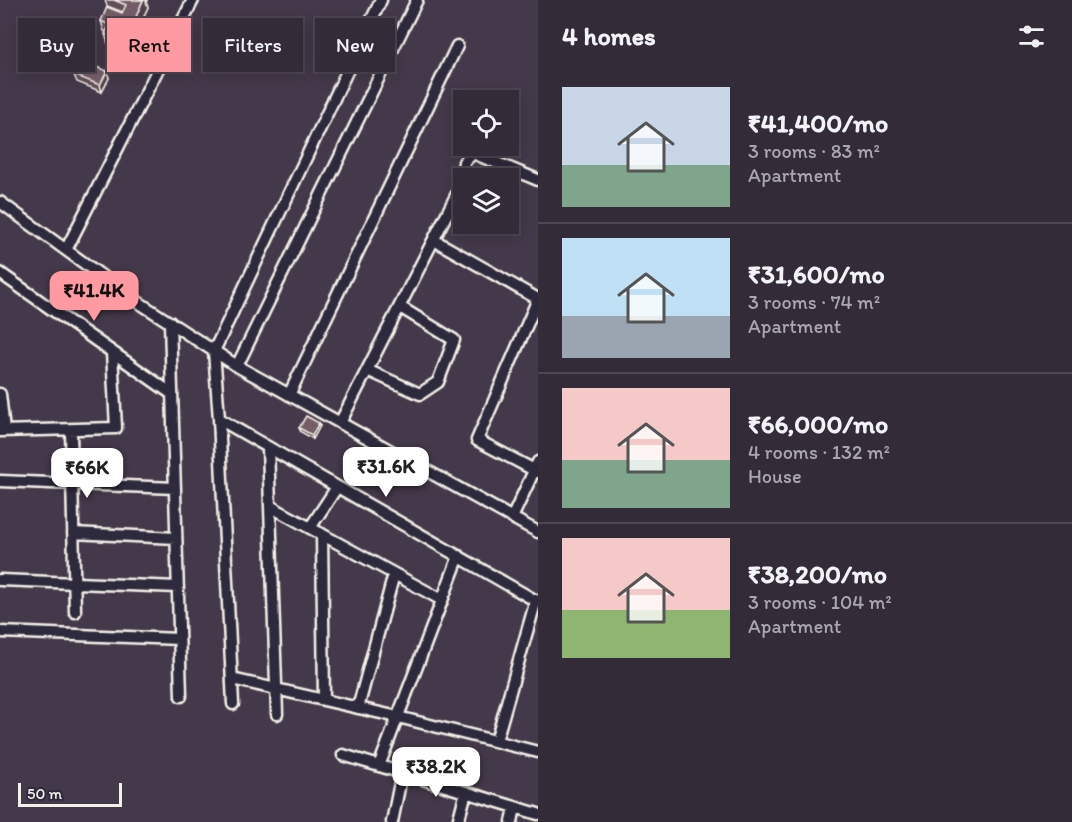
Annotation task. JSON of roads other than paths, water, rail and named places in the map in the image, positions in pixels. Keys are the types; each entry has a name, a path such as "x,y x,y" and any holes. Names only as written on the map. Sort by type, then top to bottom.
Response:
{"street":[{"path":"66,250 193,0"},
{"path":"232,704 214,351 381,0"},
{"path":"237,366 417,0"},
{"path":"289,395 457,46"},
{"path":"340,423 461,186 464,162 473,153 538,180"},
{"path":"0,202 132,298 237,366 538,532"},
{"path":"434,240 538,299 477,440 537,468 512,518"},
{"path":"0,273 172,394"},
{"path":"367,370 420,394 438,382 453,340 400,307"},
{"path":"170,322 181,696"},
{"path":"0,394 2,431 116,428 112,352"},
{"path":"219,419 537,601 496,741"},
{"path":"71,430 75,612"},
{"path":"268,447 277,714"},
{"path":"0,481 175,488"},
{"path":"310,528 337,487"},
{"path":"270,506 442,600"},
{"path":"73,533 176,538"},
{"path":"322,534 324,700"},
{"path":"379,766 459,556"},
{"path":"358,708 394,574"},
{"path":"0,580 178,587"},
{"path":"0,632 179,639"},
{"path":"232,679 538,752"},
{"path":"343,755 538,814"},
{"path":"392,822 402,773"},
{"path":"458,822 466,792"},
{"path":"512,822 514,807"}]}
